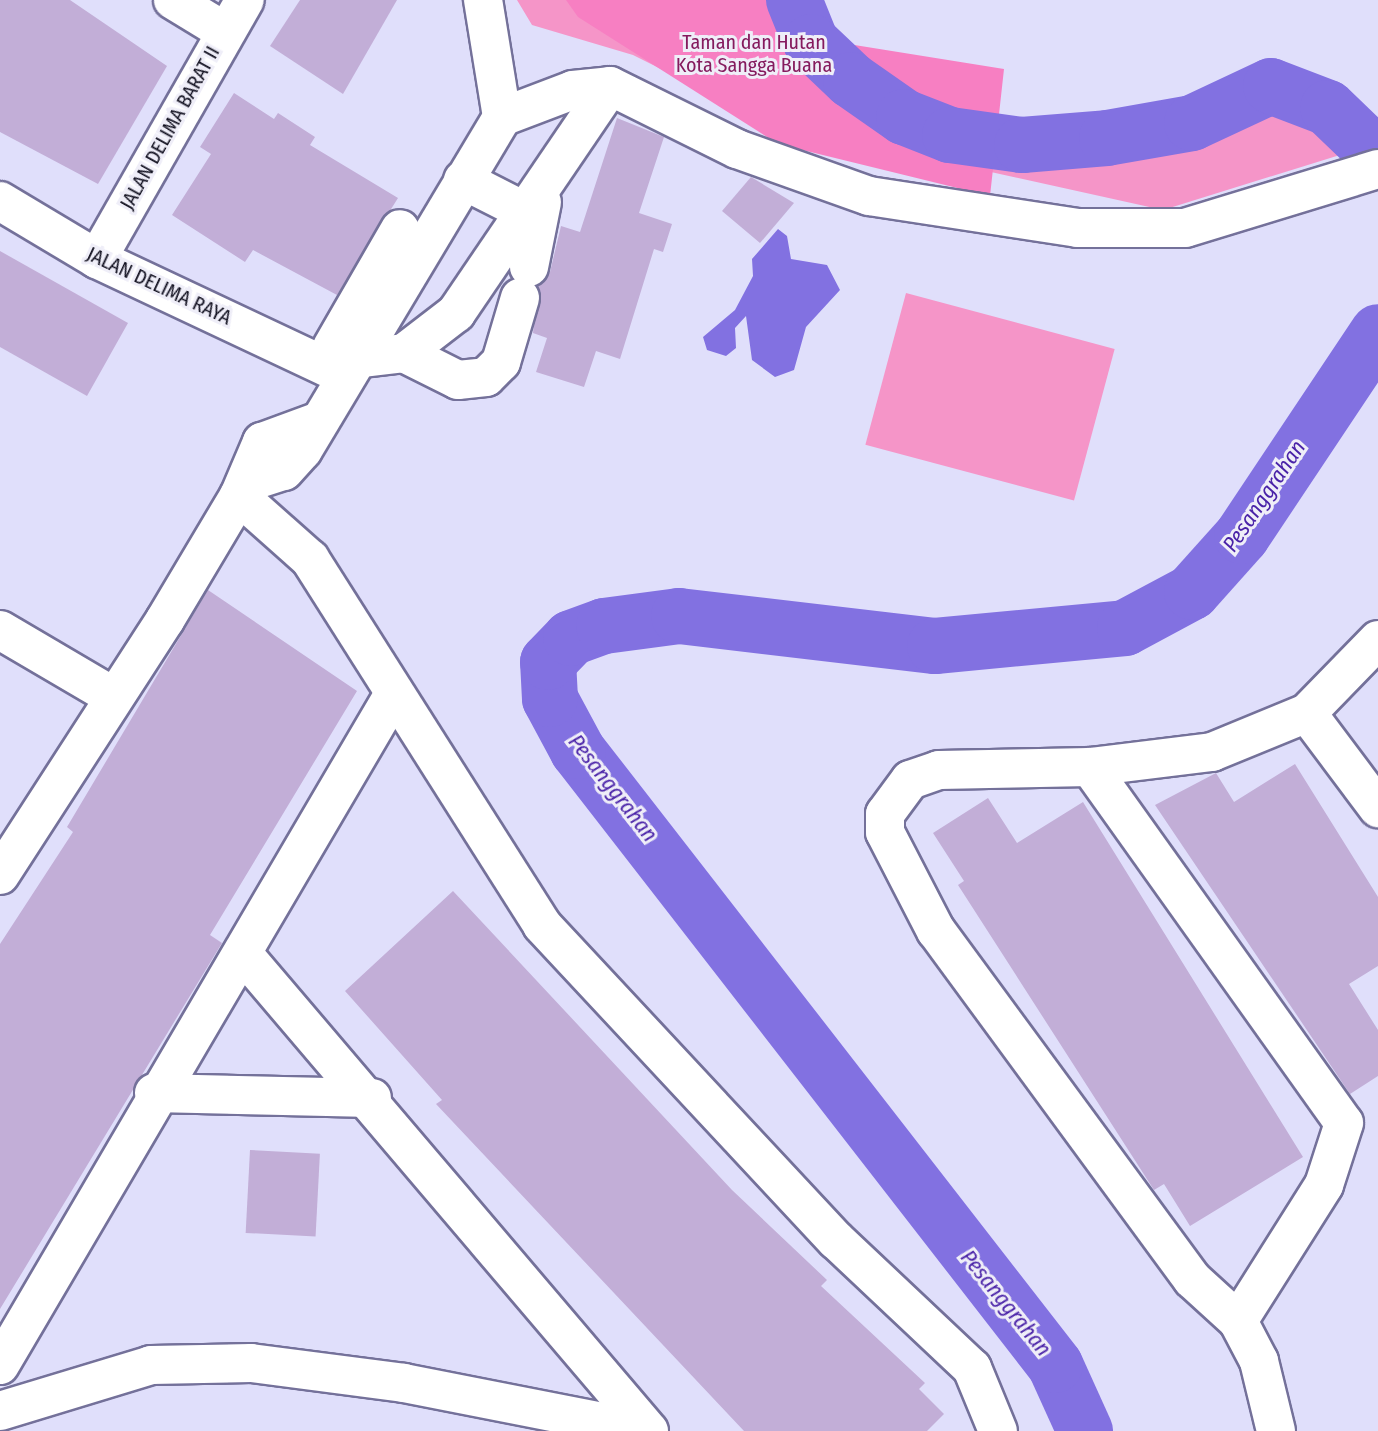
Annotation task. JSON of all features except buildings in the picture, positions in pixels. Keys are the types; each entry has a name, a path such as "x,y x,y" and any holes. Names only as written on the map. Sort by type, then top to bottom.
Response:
{"street":[{"path":"173,0 224,31"},
{"name":"JALAN DELIMA BARAT II","path":"97,259 224,31 245,0"},
{"path":"483,0 502,117"},
{"path":"341,366 404,353 456,313 610,86"},
{"path":"341,366 502,117 573,90 610,86 737,149 883,198 1077,228 1185,228 1311,195 1378,169"},
{"path":"463,180 536,198"},
{"path":"404,353 458,380 486,377 501,362 524,282 536,198"},
{"name":"JALAN DELIMA RAYA","path":"0,201 97,259 341,366"},
{"path":"0,875 242,490 284,471 314,423 400,229"},
{"path":"242,490 310,559 364,636 392,697 542,925 836,1240 972,1368 998,1431"},
{"path":"0,630 114,697"},
{"path":"1276,1431 1259,1361 1238,1321 1192,1279 936,931 885,832 888,804 910,780 939,770 1090,767 1212,752 1307,713 1378,640"},
{"path":"0,1365 154,1093 244,955 392,697"},
{"path":"1307,713 1378,808"},
{"path":"1090,767 1344,1123 1324,1185 1238,1321"},
{"path":"244,955 372,1098 649,1431"},
{"path":"154,1093 372,1098"},
{"path":"0,1411 151,1365 251,1363 404,1383 649,1431"}],"green space":[{"name":"Taman dan Hutan Kota Sangga Buana","path":"517,0 794,0 811,42 950,135 1022,145 1107,138 1192,123 1271,86 1328,108 1372,145 1163,210 769,123 633,55 532,25"},
{"path":"566,0 807,0 842,43 1004,69 990,196 778,144 578,17"},
{"path":"906,293 1115,349 1074,501 865,445"}],"shaded area":[{"path":"778,229 787,236 791,259 827,265 840,290 806,327 794,370 775,377 752,360 746,316 735,328 736,348 726,356 707,350 703,337 735,310 753,276 752,259"}],"waterway":[{"name":"Pesanggrahan","path":"794,0 811,42 851,80 904,117 950,135 1022,145 1107,138 1192,123 1271,86 1328,108 1378,156"},
{"name":"Pesanggrahan","path":"1085,1431 1055,1365 578,751 550,699 548,662 571,638 604,626 679,616 935,646 1125,628 1192,592 1242,536 1378,332"}]}
